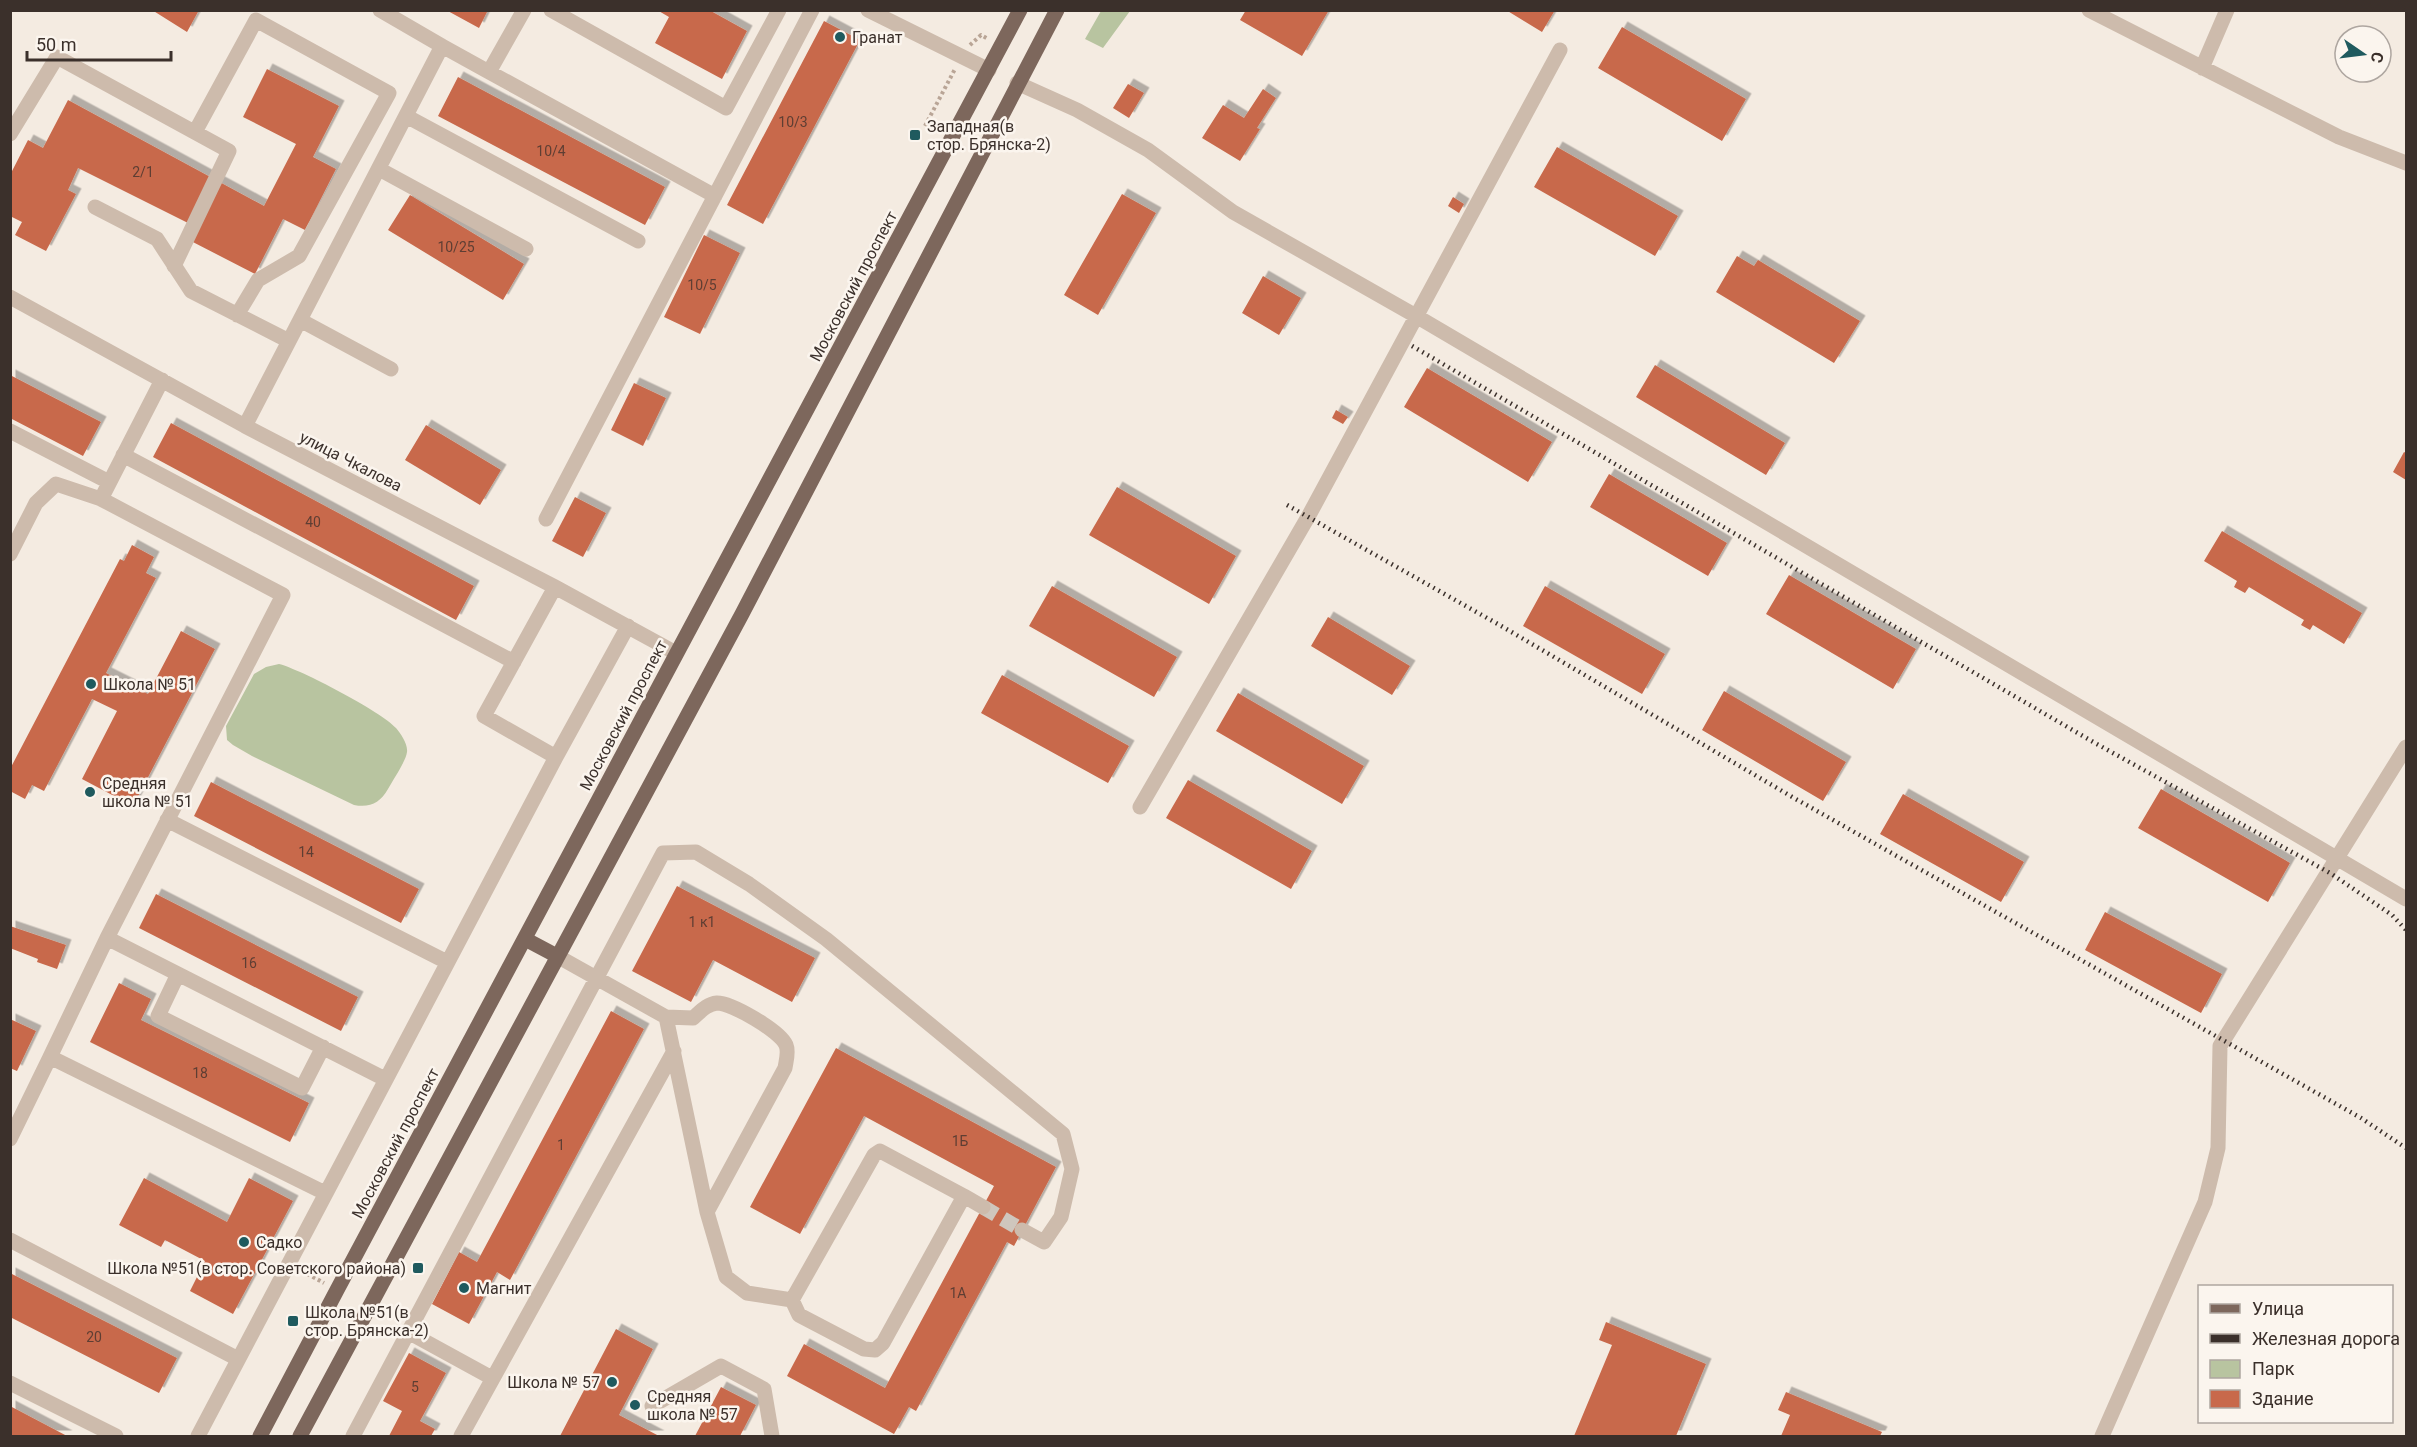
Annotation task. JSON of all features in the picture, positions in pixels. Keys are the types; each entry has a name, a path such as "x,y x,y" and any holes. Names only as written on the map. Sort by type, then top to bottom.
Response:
{"main road":[{"name":"Московский проспект","path":"261,1437 342,1280 1020,10"},
{"path":"300,1437 741,614 1057,10"},
{"path":"525,939 557,956"}],"street":[{"path":"380,10 715,196"},
{"path":"489,72 524,10"},
{"path":"551,10 726,108 779,10"},
{"path":"546,519 812,10"},
{"path":"868,10 989,70"},
{"path":"2089,10 2339,137 2406,163"},
{"path":"2202,68 2227,10"},
{"path":"195,132 256,20 389,93 299,256 258,280 237,315"},
{"path":"245,426 442,46"},
{"path":"1140,807 1308,517 1560,50"},
{"path":"10,134 57,57 230,151 174,266"},
{"path":"1017,83 1077,110 1148,150 1233,212 1416,316 2406,899"},
{"path":"406,116 638,241"},
{"path":"379,169 526,249"},
{"path":"95,207 157,239 191,291 289,341"},
{"name":"улица Чкалова","path":"10,297 245,426 555,587 676,653"},
{"path":"300,320 391,369"},
{"path":"101,499 162,380"},
{"path":"10,431 109,482"},
{"path":"123,455 514,662"},
{"path":"10,554 36,503 56,484 101,499 283,595 107,938 10,1139"},
{"path":"555,587 484,716 556,757"},
{"path":"198,1437 447,962 628,626"},
{"path":"2102,1437 2205,1202 2218,1148 2220,1046 2406,747"},
{"path":"167,820 447,962"},
{"path":"353,1437 663,853 696,852 731,873 826,939 1064,1134 1072,1169 1061,1217 1044,1242 1022,1230"},
{"path":"107,938 385,1079"},
{"path":"557,956 666,1017 693,1018 708,1005 723,1004 775,1031 786,1044 785,1068 707,1212"},
{"path":"178,974 158,1016 302,1088 323,1047"},
{"path":"666,1017 707,1212 726,1277 747,1293 792,1300"},
{"path":"461,1437 674,1051"},
{"path":"50,1057 325,1193"},
{"path":"792,1300 874,1155 880,1151 983,1207"},
{"path":"792,1300 799,1315 864,1349 875,1350 884,1343 964,1196"},
{"path":"10,1240 238,1359"},
{"path":"408,1332 492,1378"},
{"path":"651,1406 721,1366 764,1389 772,1437"},
{"path":"10,1383 116,1437"}],"green space":[{"path":"1101,11 1130,11 1103,48 1085,39"},
{"path":"279,664 304,674 358,702 388,721 400,733 406,746 406,756 388,789 378,801 365,806 354,805 252,756 227,740 226,726 254,674 266,667"}],"building":[{"path":"152,10 199,10 187,32"},
{"path":"446,10 488,10 479,28"},
{"path":"657,10 709,10 747,31 722,79 655,43 669,17"},
{"path":"1246,10 1329,10 1302,56 1240,20"},
{"path":"1506,10 1555,10 1542,32"},
{"path":"824,21 860,40 763,224 727,205"},
{"path":"1622,27 1746,99 1722,141 1598,68"},
{"path":"267,69 339,106 313,157 336,169 305,230 283,219 255,274 187,239 194,226 78,168 68,190 76,194 46,251 15,235 22,222 10,216 10,175 28,140 43,148 68,100 264,206 296,144 243,117"},
{"path":"458,77 665,187 645,225 438,116"},
{"path":"1128,84 1144,93 1129,118 1113,108"},
{"path":"1263,89 1276,98 1240,161 1202,138 1223,105 1244,118"},
{"path":"1557,147 1678,216 1655,256 1534,187"},
{"path":"1122,194 1156,213 1098,315 1064,295"},
{"path":"410,195 524,264 503,300 388,230"},
{"path":"1453,197 1464,204 1459,213 1448,206"},
{"path":"704,235 740,253 700,334 664,317"},
{"path":"1737,256 1754,266 1758,260 1860,321 1834,363 1716,292"},
{"path":"1263,276 1301,298 1279,335 1242,313"},
{"path":"1655,365 1785,443 1766,475 1636,397"},
{"path":"1427,368 1552,442 1528,482 1404,407"},
{"path":"10,375 101,422 83,456 10,418"},
{"path":"634,383 666,398 643,446 611,430"},
{"path":"1336,410 1348,417 1343,424 1332,418"},
{"path":"171,423 474,586 456,620 153,457"},
{"path":"426,425 501,470 480,505 405,460"},
{"path":"2404,452 2406,453 2406,480 2393,472"},
{"path":"1609,474 1727,543 1708,576 1590,507"},
{"path":"1117,487 1236,556 1209,604 1089,535"},
{"path":"575,497 606,513 583,557 552,541"},
{"path":"2222,531 2362,613 2344,644 2313,625 2310,630 2301,625 2304,620 2249,587 2245,593 2234,587 2237,581 2204,561"},
{"name":"Школа № 51","path":"132,545 154,557 146,573 156,578 106,673 148,694 181,631 215,649 133,806 82,779 117,711 92,699 44,791 32,785 25,799 10,791 10,769 120,559 124,561"},
{"path":"1789,575 1916,649 1893,689 1766,614"},
{"path":"1052,586 1177,657 1154,697 1029,626"},
{"path":"1545,586 1665,654 1642,694 1523,626"},
{"path":"1328,617 1410,666 1392,695 1311,646"},
{"path":"1002,675 1129,746 1108,783 981,713"},
{"path":"1724,691 1846,762 1823,801 1702,730"},
{"path":"1238,693 1364,766 1342,804 1216,731"},
{"path":"1188,780 1312,851 1291,889 1166,818"},
{"path":"211,782 419,889 401,923 194,816"},
{"path":"2161,789 2290,863 2268,902 2138,828"},
{"path":"1903,794 2024,862 2001,902 1880,834"},
{"path":"677,886 815,958 792,1002 713,960 691,1002 632,971"},
{"path":"156,894 358,997 341,1031 139,928"},
{"path":"2105,912 2222,974 2201,1013 2085,950"},
{"path":"10,926 66,945 57,969 10,948"},
{"path":"119,983 151,999 141,1020 309,1103 290,1142 90,1042"},
{"path":"611,1011 644,1029 510,1280 497,1272 469,1324 432,1304 459,1252 477,1262"},
{"path":"10,1019 36,1031 17,1071 10,1068"},
{"path":"836,1048 1056,1167 1014,1246 1007,1242 916,1411 909,1407 894,1434 787,1376 804,1344 885,1388 994,1186 864,1116 800,1234 750,1207"},
{"path":"144,1178 227,1222 249,1178 293,1201 233,1314 190,1291 205,1261 165,1240 161,1247 119,1225"},
{"path":"10,1273 177,1358 159,1393 10,1317"},
{"path":"1606,1322 1706,1364 1676,1436 1574,1436 1612,1345 1599,1340"},
{"name":"Школа № 57","path":"616,1329 653,1349 619,1415 659,1436 560,1436"},
{"path":"409,1353 446,1373 420,1421 435,1429 431,1436 389,1436 402,1411 383,1401"},
{"path":"721,1387 756,1405 740,1436 695,1436"},
{"path":"1786,1392 1882,1432 1880,1436 1781,1436 1790,1415 1778,1410"},
{"path":"10,1406 67,1436 10,1436"}],"tunnel":[{"path":"983,1207 1022,1230"}],"railway":[{"path":"1412,346 2095,743 2330,873 2392,915 2406,930"},
{"path":"1287,505 1503,627 1794,798 2361,1118 2406,1148"}],"place":[{"name":"Гранат","path":"840,37"},
{"name":"Западная(в стор. Брянска-2)","path":"915,135"},
{"name":"Школа № 51","path":"91,684"},
{"name":"Средняя школа № 51","path":"90,792"},
{"name":"Садко","path":"244,1242"},
{"name":"Школа №51(в стор. Советского района)","path":"418,1268"},
{"name":"Магнит","path":"464,1288"},
{"name":"Школа №51(в стор. Брянска-2)","path":"293,1321"},
{"name":"Школа № 57","path":"612,1382"},
{"name":"Средняя школа № 57","path":"635,1405"}]}
